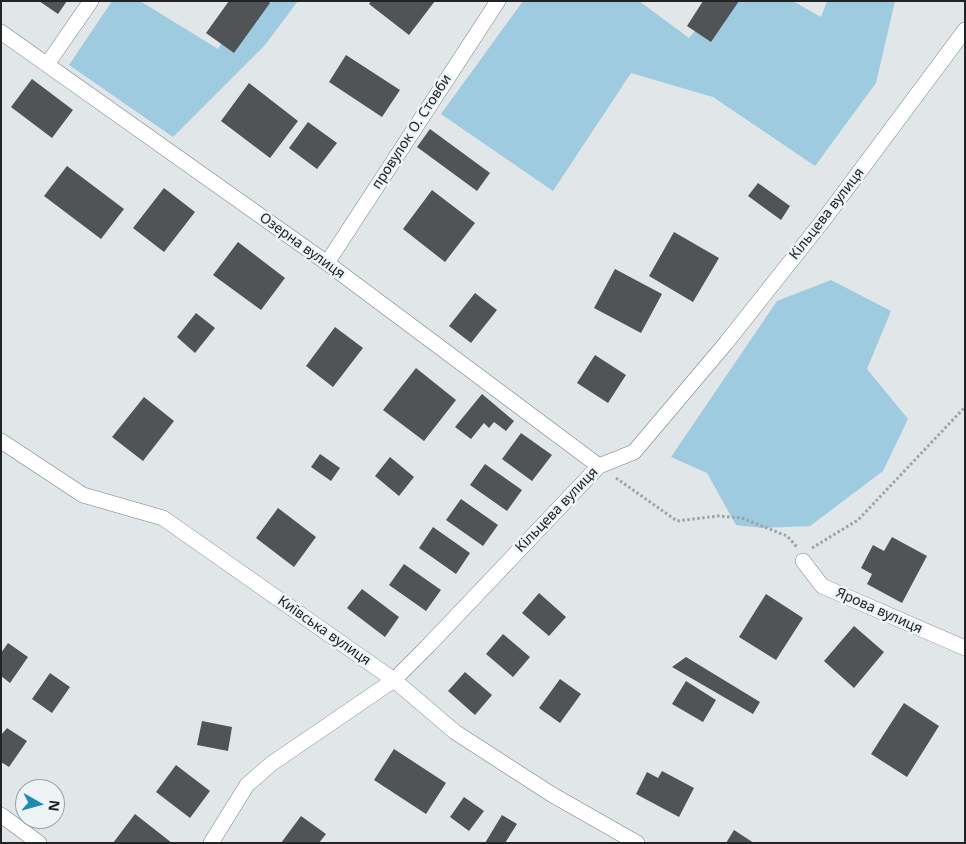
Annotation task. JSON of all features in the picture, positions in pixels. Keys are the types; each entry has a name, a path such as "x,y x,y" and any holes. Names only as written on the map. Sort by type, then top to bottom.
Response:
{"street":[{"path":"48,64 91,1"},
{"name":"провулок О. Стовби","path":"327,263 498,1"},
{"name":"Кільцева вулиця","path":"211,843 247,785 271,764 394,680 427,648 599,466 634,452 726,342 825,218 965,30"},
{"name":"Озерна вулиця","path":"1,32 327,263 599,466"},
{"name":"Київська вулиця","path":"1,441 83,495 163,518 394,680 455,732 550,794 637,843"},
{"name":"Ярова вулиця","path":"803,557 822,586 965,648"},
{"path":"1,815 39,843"}],"path":[{"path":"599,466 677,521 718,516 742,518 787,536 803,557 858,520 965,407"}],"shaded area":[{"path":"112,1 140,1 218,49 249,1 298,1 265,45 173,137 69,65"},
{"path":"523,1 639,1 689,38 721,1 793,1 821,17 827,1 895,1 876,83 815,166 713,97 631,73 553,191 441,114"},
{"path":"831,280 891,311 867,369 908,419 883,471 810,526 763,528 736,525 707,473 671,457 777,301"}],"building":[{"path":"39,1 67,1 58,14"},
{"path":"229,1 268,1 270,3 234,53 206,33"},
{"path":"371,1 435,1 409,35 369,4"},
{"path":"703,1 739,1 711,42 687,26"},
{"path":"346,55 400,90 382,117 329,82"},
{"path":"32,79 73,110 52,138 11,107"},
{"path":"249,83 298,121 270,158 221,121"},
{"path":"308,122 337,143 317,169 289,148"},
{"path":"430,129 490,173 477,191 417,147"},
{"path":"67,166 124,209 101,239 44,196"},
{"path":"758,183 790,206 781,220 748,196"},
{"path":"164,188 195,212 164,252 133,228"},
{"path":"432,190 475,223 445,262 403,229"},
{"path":"674,232 719,258 693,302 649,276"},
{"path":"238,242 285,278 261,310 213,275"},
{"path":"615,269 662,294 641,333 594,308"},
{"path":"475,293 497,310 471,343 449,326"},
{"path":"196,313 215,328 195,353 177,337"},
{"path":"335,327 363,348 333,387 306,366"},
{"path":"595,355 626,375 608,403 577,383"},
{"path":"416,368 456,400 424,441 383,410"},
{"path":"482,394 514,421 506,431 494,422 489,428 484,423 471,439 455,427"},
{"path":"144,397 174,421 143,461 112,437"},
{"path":"521,433 552,455 532,481 502,459"},
{"path":"320,454 340,468 331,481 311,467"},
{"path":"390,457 414,477 399,496 375,476"},
{"path":"485,464 522,490 507,511 470,485"},
{"path":"461,499 498,525 483,546 446,520"},
{"path":"278,508 316,537 294,567 256,538"},
{"path":"433,527 470,553 456,574 419,548"},
{"path":"892,537 927,556 902,603 867,584 872,574 861,568 873,545 884,551"},
{"path":"404,564 441,590 426,611 389,585"},
{"path":"362,589 399,617 385,637 347,608"},
{"path":"539,593 566,617 549,636 522,613"},
{"path":"766,594 803,618 776,660 739,637"},
{"path":"854,626 884,652 854,688 824,661"},
{"path":"503,634 530,657 513,677 486,654"},
{"path":"8,643 28,657 10,683 1,676 1,653"},
{"path":"686,657 760,702 753,714 672,667"},
{"path":"465,672 492,695 475,715 448,691"},
{"path":"50,673 70,687 52,713 32,699"},
{"path":"560,679 581,694 560,723 539,708"},
{"path":"686,681 716,700 703,722 672,704"},
{"path":"904,703 939,726 907,777 871,754"},
{"path":"202,721 232,727 228,751 197,745"},
{"path":"7,728 27,741 9,767 1,762 1,735"},
{"path":"394,749 446,783 426,814 374,780"},
{"path":"176,765 210,791 190,818 156,792"},
{"path":"662,771 694,788 679,817 636,794 647,772 658,778"},
{"path":"464,797 484,811 469,831 450,817"},
{"path":"135,814 172,843 113,843"},
{"path":"502,815 517,824 505,843 485,843"},
{"path":"301,816 326,834 319,843 281,843"},
{"path":"734,830 754,843 726,843"}]}
